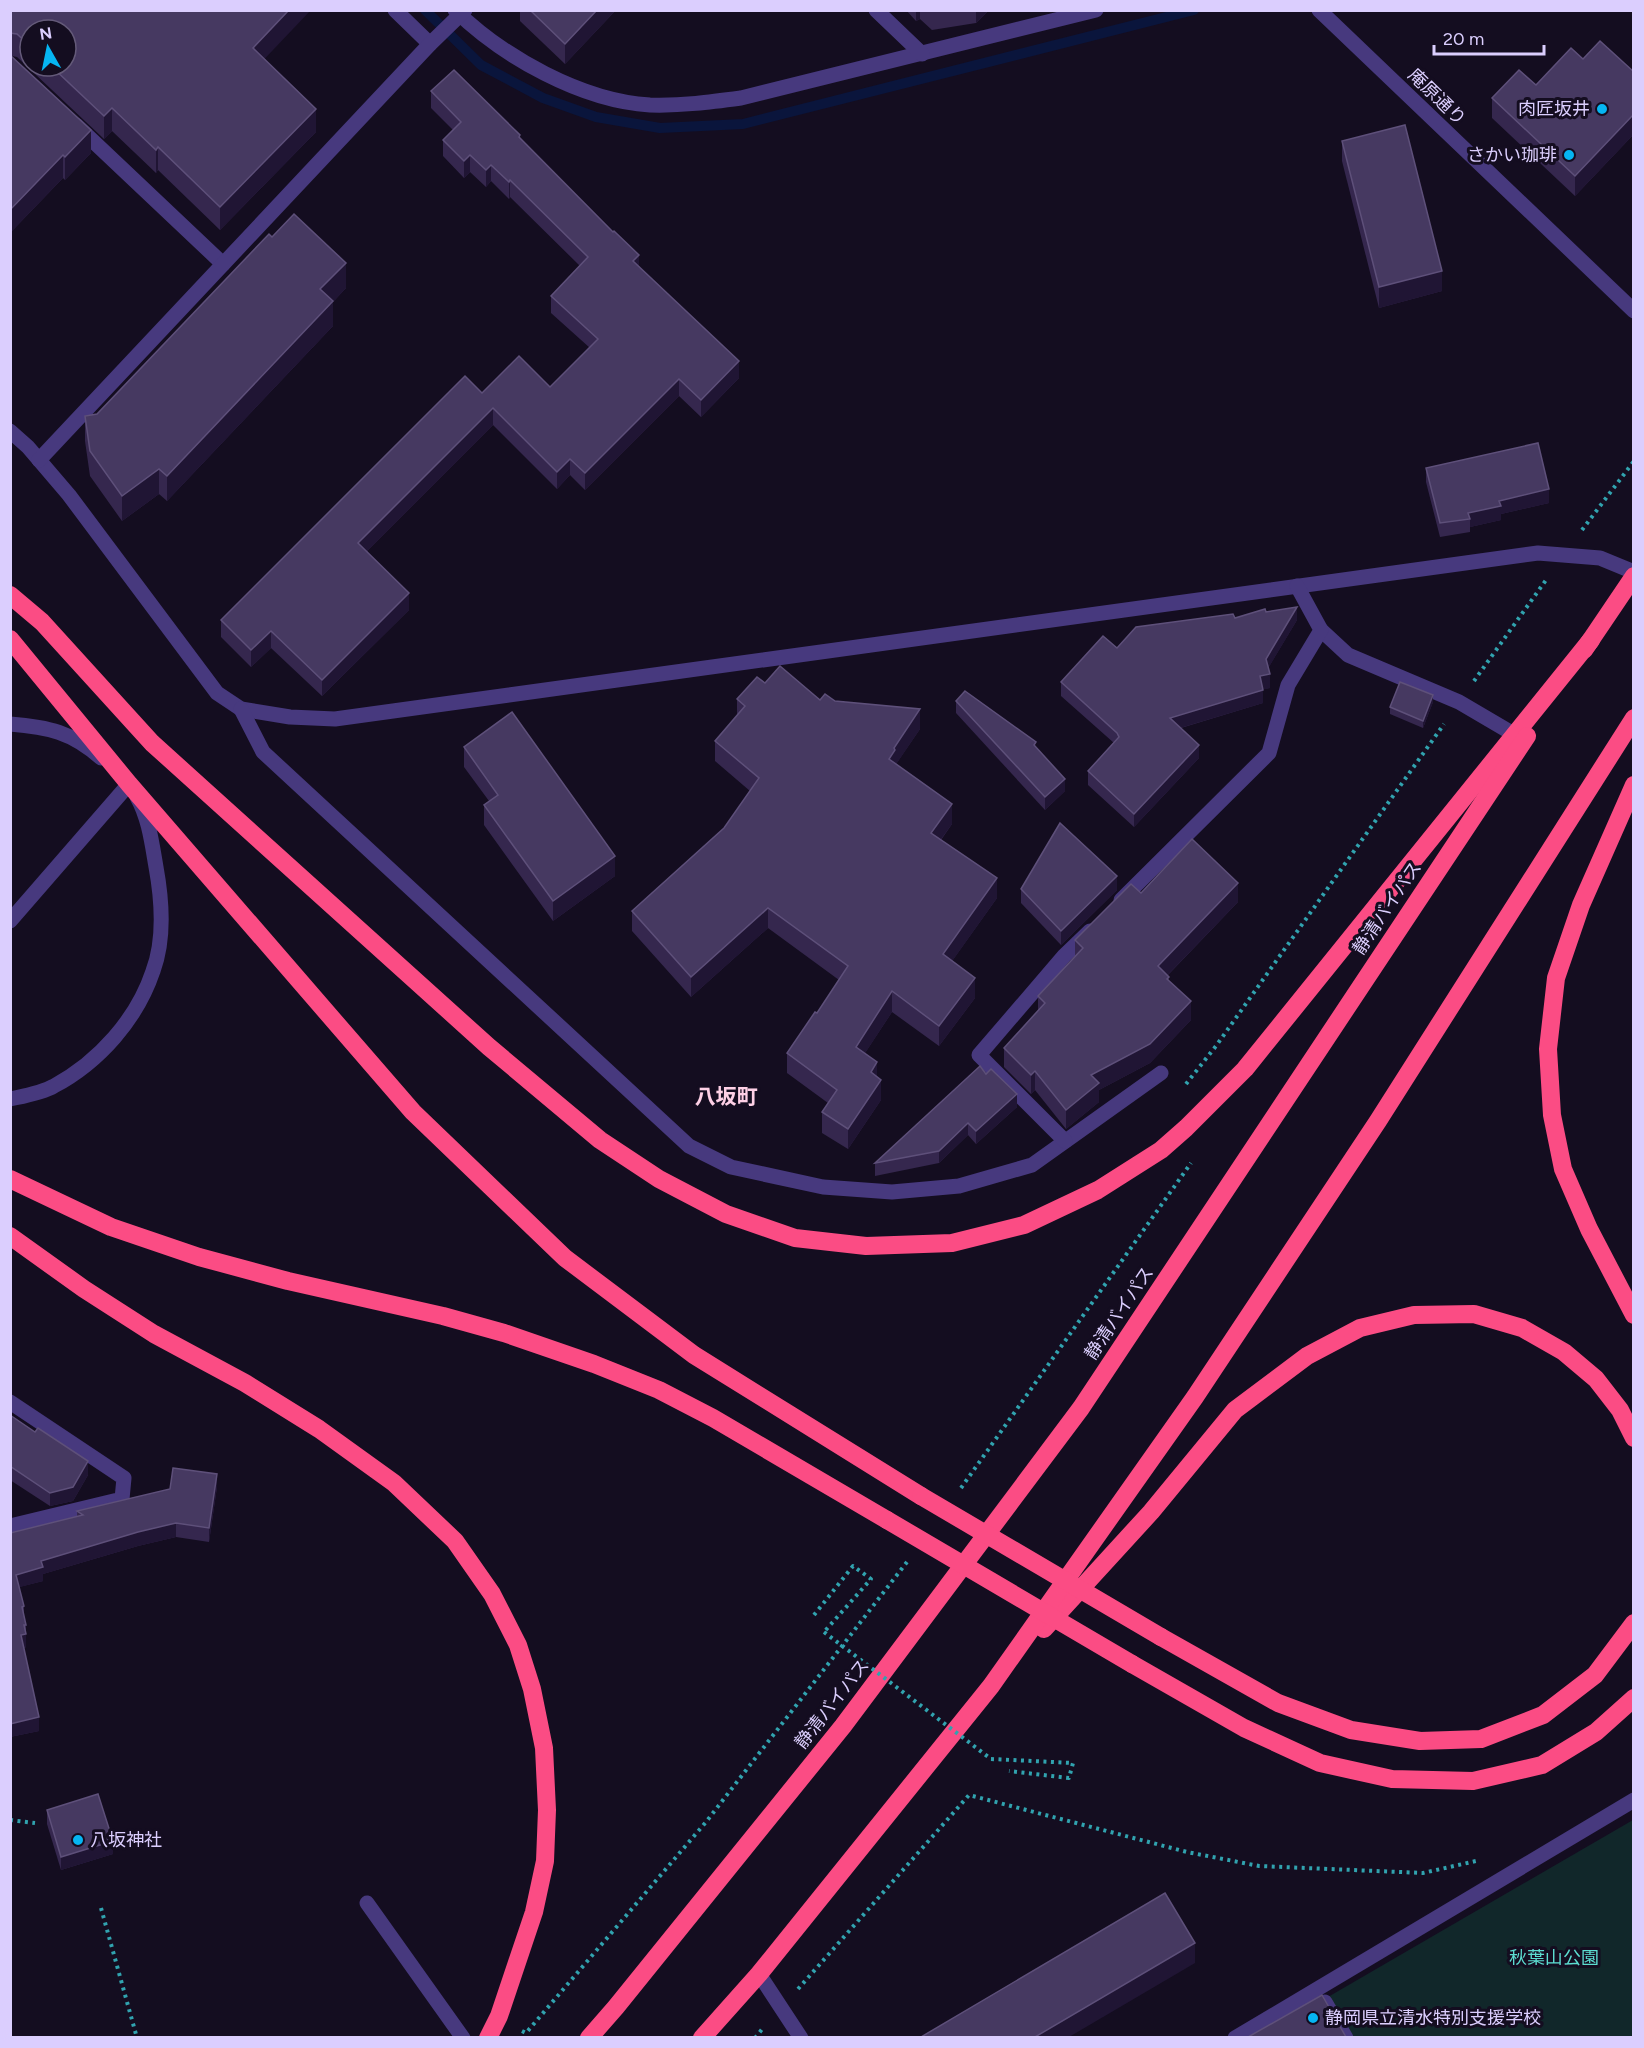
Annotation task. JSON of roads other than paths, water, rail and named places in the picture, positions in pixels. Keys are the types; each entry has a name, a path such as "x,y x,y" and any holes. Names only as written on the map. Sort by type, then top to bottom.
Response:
{"highway":[{"name":"静清バイパス","path":"588,2037 616,2007 843,1726 1081,1408 1519,737 1591,640 1634,574"},
{"path":"10,595 42,622 152,743 489,1047 600,1140 659,1179 726,1214 795,1238 866,1246 952,1243 1024,1225 1098,1190 1161,1150 1245,1069 1519,737"},
{"path":"10,639 129,784 413,1112 565,1258 694,1355 921,1496 1278,1703 1351,1730 1420,1741 1481,1739 1543,1715 1596,1675 1634,1623"},
{"path":"702,2037 759,1974 991,1686 1195,1397 1378,1121 1634,718"},
{"path":"1634,785 1581,905 1556,978 1548,1049 1552,1115 1563,1169 1589,1229 1634,1315"},
{"path":"10,1179 111,1227 198,1257 504,1333 594,1364 658,1390 713,1418 1244,1728 1320,1763 1392,1779 1473,1782 1542,1765 1596,1732 1634,1698"},
{"path":"10,1236 84,1289 154,1334 254,1389 319,1429 394,1483 455,1541 492,1594 518,1645 532,1689 544,1748 547,1810 545,1861 534,1912 499,2016 488,2037"},
{"path":"991,1686 1151,1512 1235,1410 1307,1356 1360,1328 1414,1315 1474,1314 1522,1328 1564,1352 1596,1379 1620,1410 1634,1438"}],"street":[{"path":"395,10 430,44"},
{"path":"876,10 922,54"},
{"path":"39,460 460,12 510,54 556,78 601,95 648,105 686,105 741,98 1096,10"},
{"name":"庵原通り","path":"1318,10 1634,311"},
{"path":"62,112 224,264"},
{"path":"10,431 69,495 218,693 241,709 290,717 335,719 1538,553 1600,558 1634,574"},
{"path":"1297,586 1321,630 1348,655 1459,702 1519,737"},
{"path":"1114,908 1269,753 1288,685 1321,630"},
{"path":"241,709 262,752 689,1146 731,1167 823,1187 892,1192 959,1186 1032,1165 1161,1073"},
{"path":"10,724 60,731 91,749 129,784 142,807 152,843 161,895 160,931 154,970 140,1003 116,1036 83,1067 52,1087 10,1099"},
{"path":"10,921 129,784"},
{"path":"1065,1141 979,1055 1064,956 1097,924"},
{"path":"10,1402 124,1478 122,1498 10,1526"},
{"path":"1235,2037 1634,1800"},
{"path":"367,1904 463,2037"},
{"path":"759,1974 801,2037"},
{"path":"1317,1989 1346,2037"}],"waterway":[{"path":"425,10 481,65 543,98 596,117 660,128 743,124 1194,10"}],"place":[{"name":"肉匠坂井","path":"1602,109"},
{"name":"さかい珈琲","path":"1569,155"},
{"name":"八坂神社","path":"78,1840"},
{"name":"静岡県立清水特別支援学校","path":"1313,2018"}],"district":[{"name":"八坂町","path":"726,1096"}],"park label":[{"name":"秋葉山公園","path":"1554,1958"}]}
